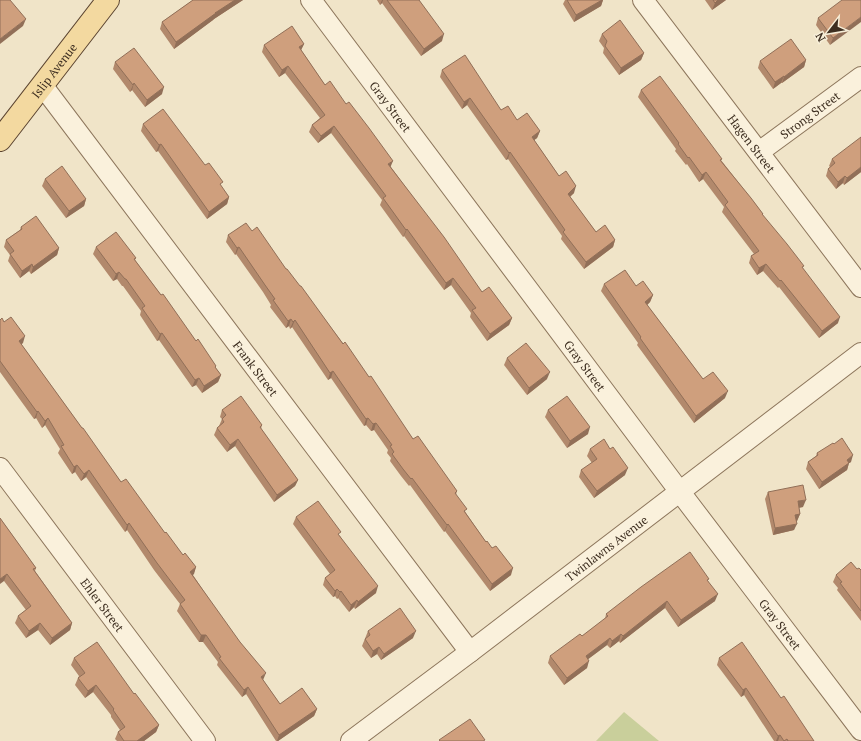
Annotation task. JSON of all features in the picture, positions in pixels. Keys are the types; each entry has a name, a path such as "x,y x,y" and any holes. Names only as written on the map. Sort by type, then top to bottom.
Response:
{"main road":[{"name":"Islip Avenue","path":"0,140 108,0"}],"street":[{"name":"Gray Street","path":"311,0 680,492 861,730"},
{"name":"Hagen Street","path":"643,0 861,287"},
{"name":"Strong Street","path":"759,152 861,77"},
{"name":"Frank Street","path":"42,85 470,652"},
{"name":"Twinlawns Avenue","path":"351,741 470,652 861,353"},
{"name":"Ehler Street","path":"0,468 206,741"}],"green space":[{"path":"624,712 659,741 596,741"}],"building":[{"path":"0,0 10,0 26,19 0,39"},
{"path":"193,0 235,0 176,42 162,22"},
{"path":"387,0 419,0 444,34 424,49"},
{"path":"567,0 602,0 576,15"},
{"path":"842,0 861,0 861,17 833,38 818,18"},
{"path":"620,20 644,53 621,68 605,46 607,41 602,34"},
{"path":"292,26 304,44 299,47 325,85 330,81 346,104 349,102 393,161 388,164 444,237 482,292 489,287 512,318 490,334 472,310 476,308 453,278 446,283 407,229 406,230 383,198 386,196 334,126 321,136 312,125 325,115 288,66 282,70 264,45"},
{"path":"791,39 806,60 775,82 760,61"},
{"path":"134,48 164,87 147,100 115,62"},
{"path":"465,55 501,110 508,106 517,120 527,113 540,131 532,137 559,176 566,171 576,186 568,194 596,232 605,225 615,240 586,262 563,232 565,230 510,152 509,153 470,98 464,102 442,70"},
{"path":"660,76 722,159 720,160 804,266 802,267 840,317 822,331 781,280 780,281 766,264 759,268 751,256 759,251 725,205 728,202 706,172 702,175 689,157 688,158 641,90"},
{"path":"163,109 205,165 209,163 223,182 220,184 229,197 209,212 161,144 159,145 143,124"},
{"path":"861,137 861,167 847,178 845,176 838,182 828,169 835,163 832,159"},
{"path":"62,166 86,199 69,211 45,179"},
{"path":"36,216 59,248 33,267 32,264 22,271 10,254 14,251 6,240 22,229 21,227"},
{"path":"246,223 252,231 257,227 286,269 301,286 343,344 345,342 369,377 371,376 413,439 418,436 457,491 455,493 467,509 464,511 486,542 487,541 492,548 496,546 513,568 492,584 448,524 447,525 392,454 394,452 390,446 392,445 376,423 373,424 368,418 366,419 333,371 330,373 295,320 293,322 291,319 288,321 273,300 275,299 239,247 237,248 228,235"},
{"path":"116,232 136,258 134,259 161,295 163,294 196,341 198,339 221,375 204,386 199,378 195,380 162,333 160,334 142,308 145,306 126,279 119,272 116,274 96,247"},
{"path":"625,270 636,286 643,281 653,295 645,302 703,379 713,372 728,391 696,416 640,338 641,337 604,284"},
{"path":"11,317 25,336 19,341 121,482 126,479 165,533 166,532 183,555 185,553 196,567 190,572 240,642 266,673 261,677 280,704 302,688 317,709 279,735 248,687 244,690 219,658 221,657 206,635 201,635 180,604 185,600 129,523 127,525 89,470 84,474 77,465 74,467 61,446 64,445 48,418 45,421 38,411 37,412 0,361 0,320 2,318 4,322"},
{"path":"526,343 550,372 529,388 507,358"},
{"path":"241,396 262,425 260,427 298,480 277,495 238,439 230,445 217,428 224,422 222,419 226,415 222,410"},
{"path":"567,396 590,427 570,441 548,410"},
{"path":"842,438 853,455 847,460 849,463 822,482 808,462 818,455 817,453"},
{"path":"604,439 610,449 613,447 628,468 597,491 581,470 597,459 590,449"},
{"path":"803,485 806,500 798,501 800,514 795,515 797,524 775,528 768,492"},
{"path":"318,501 341,532 338,534 378,586 358,602 357,600 351,605 341,591 340,592 337,589 335,591 325,578 335,570 296,517"},
{"path":"0,518 36,568 33,569 72,623 52,638 40,623 29,631 18,616 31,606 7,574 0,579"},
{"path":"690,552 709,579 707,580 718,594 681,620 667,601 623,636 621,634 612,641 610,638 586,656 589,661 567,678 550,656 580,634 582,636 608,616 606,614"},
{"path":"851,562 857,569 859,568 861,570 861,611 840,583 842,582 836,575"},
{"path":"400,608 416,631 384,654 379,647 373,651 365,639 370,635 368,631"},
{"path":"97,642 134,694 135,693 159,725 137,741 124,741 118,732 125,727 113,710 114,709 96,685 88,691 78,678 85,673 74,658"},
{"path":"742,642 781,698 784,696 814,741 788,741 787,739 784,741 780,735 778,736 746,688 743,690 719,658"},
{"path":"470,719 485,740 439,740"}]}
